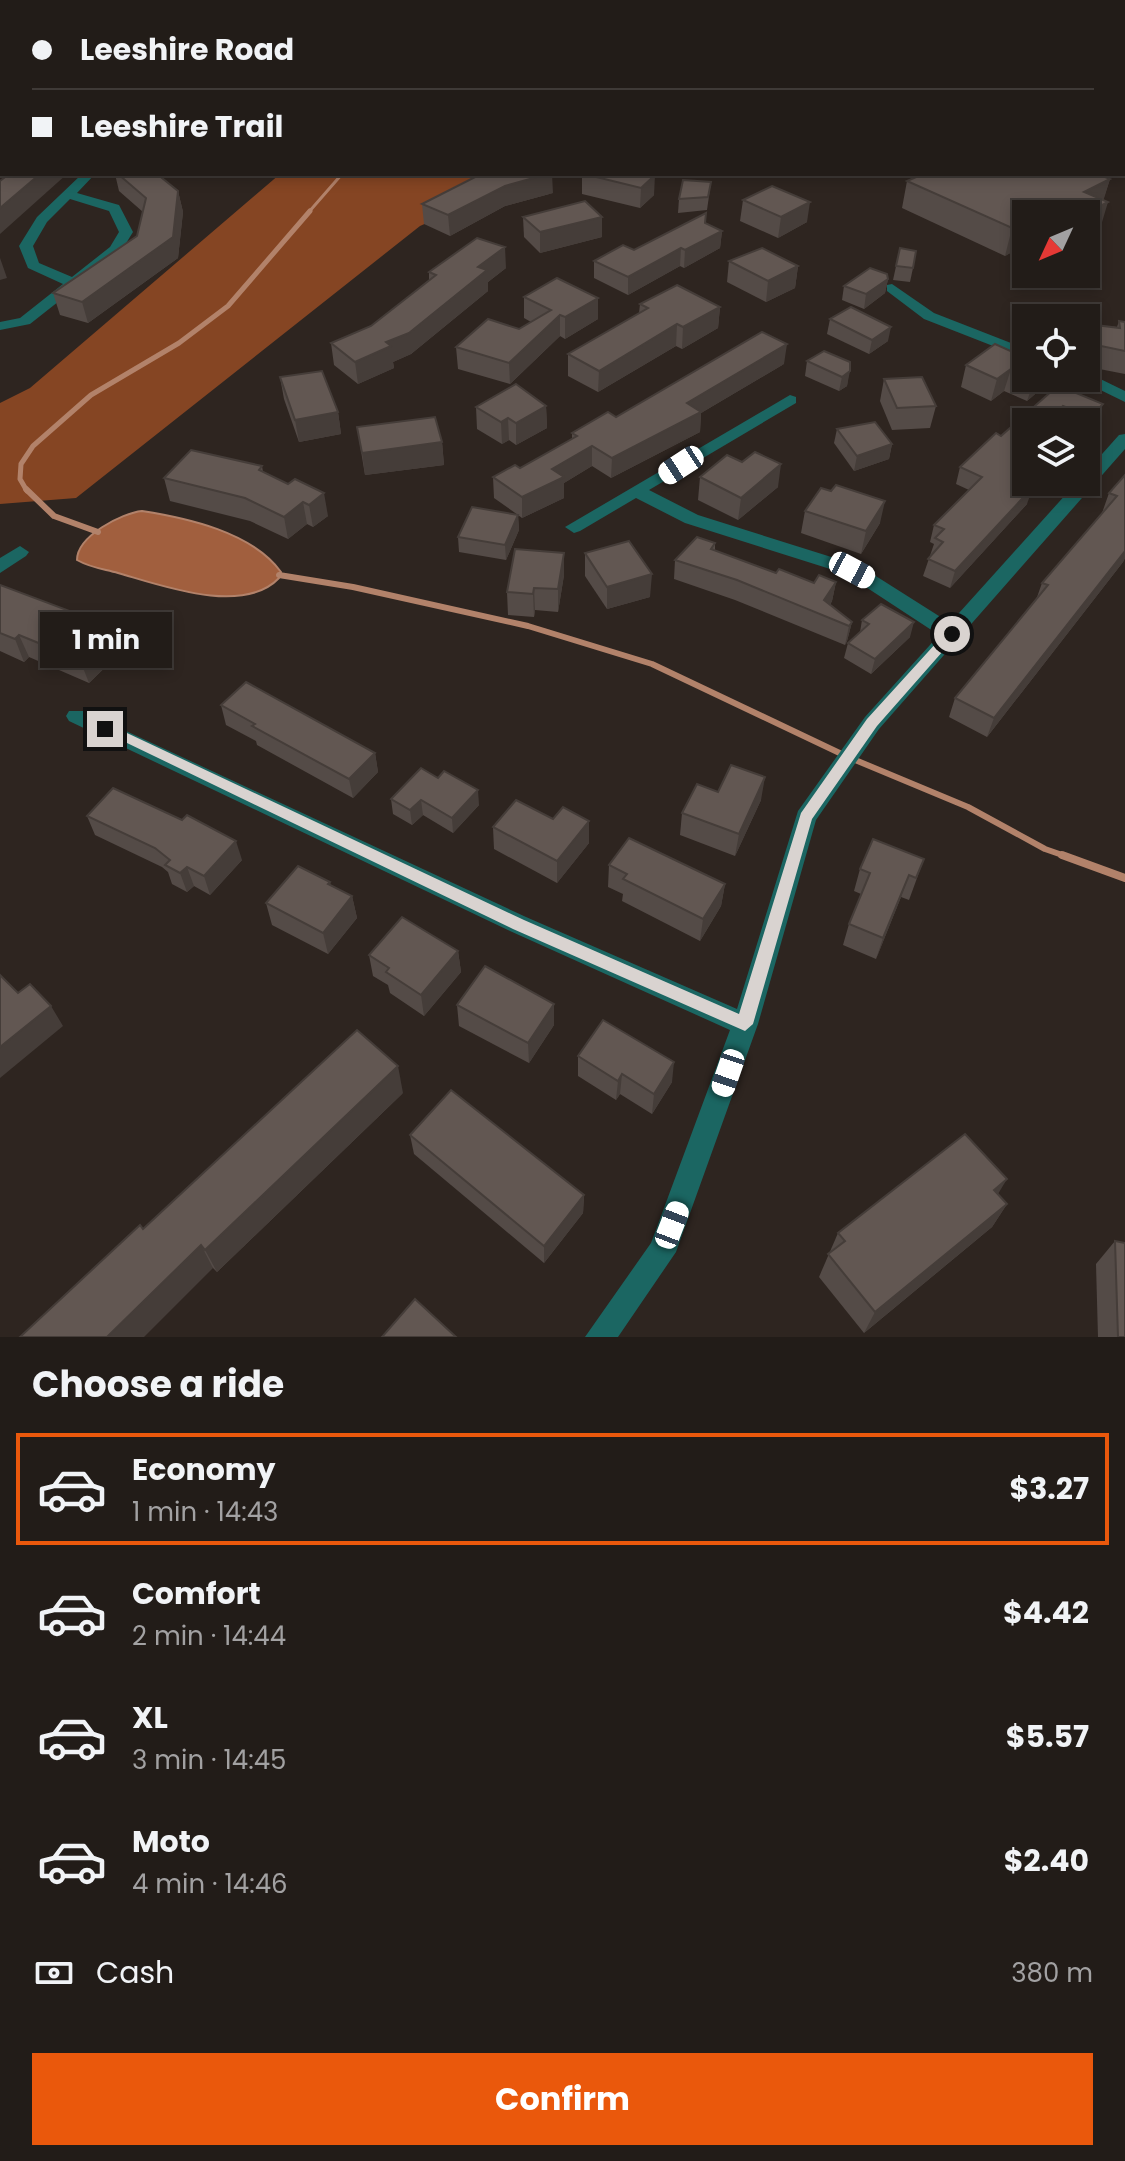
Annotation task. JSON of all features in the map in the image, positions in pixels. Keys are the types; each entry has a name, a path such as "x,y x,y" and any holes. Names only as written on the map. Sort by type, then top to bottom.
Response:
{"street":[{"path":"73,283 33,265 26,246 42,220 87,176"},
{"path":"0,326 25,321 115,250 126,232 114,208 69,195"},
{"path":"892,288 929,316 1012,349"},
{"path":"1100,384 1125,397"},
{"path":"574,527 639,492 790,400"},
{"path":"600,1337 662,1252 745,1024 806,817 872,723 1125,439"},
{"path":"639,492 662,508 706,527 852,570 892,591 952,634"},
{"path":"0,567 20,552"},
{"path":"76,716 518,924 745,1024"}],"shaded area":[{"path":"278,176 532,176 420,226 76,498 0,504 0,403 30,388"},
{"path":"142,511 198,523 236,537 269,558 281,572 279,578 263,589 245,595 223,596 178,590 92,567 77,560 84,542 92,534 123,516"}],"building":[{"path":"6,176 38,176 0,208 0,181"},
{"path":"120,176 159,176 178,191 173,237 82,302 53,293 137,236 146,198"},
{"path":"477,176 541,176 505,186 448,215 422,204"},
{"path":"592,176 654,176 641,188"},
{"path":"918,176 1103,176 1110,179 1084,192 1108,202 1100,206 1100,200 1012,200 1012,228 907,181"},
{"path":"683,180 711,182 708,197 679,199"},
{"path":"772,186 810,202 781,217 743,200"},
{"path":"585,201 602,217 540,232 523,217"},
{"path":"706,213 705,223 722,231 685,250 681,248 628,277 594,261 623,245 634,250"},
{"path":"477,238 505,247 478,267 487,270 409,333 386,342 391,346 355,362 331,343 371,326 436,275 429,272"},
{"path":"762,248 798,266 768,281 729,261"},
{"path":"900,248 916,251 913,268 896,266"},
{"path":"870,268 887,274 888,279 866,294 844,286"},
{"path":"557,278 598,298 565,317 560,315 509,363 456,347 488,319 519,329 551,310 524,297"},
{"path":"677,285 720,307 683,327 677,324 599,371 568,354 648,308 640,304"},
{"path":"851,307 891,327 872,340 830,319"},
{"path":"1119,321 1125,322 1125,351 1100,346 1100,326 1120,328"},
{"path":"762,332 787,344 687,403 701,412 612,458 592,446 552,469 564,477 522,497 493,477 515,465 520,468 577,436 572,433 608,412 616,417"},
{"path":"995,344 1012,352 1012,369 997,379 966,365"},
{"path":"824,351 850,362 850,371 842,377 807,361"},
{"path":"322,371 338,412 295,420 280,377"},
{"path":"922,377 936,406 897,408 884,379"},
{"path":"516,384 546,406 516,423 508,418 501,422 476,407"},
{"path":"1051,392 1077,392 1103,404 1099,408 1033,408"},
{"path":"435,417 442,442 362,453 357,427"},
{"path":"875,422 892,444 857,456 837,429"},
{"path":"1012,426 1012,496 1025,496 955,571 928,559 943,542 935,538 944,529 934,525 982,477 960,467 996,433 1001,436"},
{"path":"191,450 262,466 259,470 288,484 295,479 324,493 309,505 303,502 284,517 245,498 164,478"},
{"path":"755,452 781,464 741,498 700,477 727,455 742,462"},
{"path":"1125,475 1125,551 994,718 955,698 1048,585 1042,583 1117,496 1109,493"},
{"path":"836,485 885,501 866,531 805,511 821,488 831,491"},
{"path":"472,507 518,515 505,545 458,537"},
{"path":"697,537 715,543 711,549 776,573 779,569 814,583 819,575 836,582 824,600 852,622 849,626 737,580 675,560"},
{"path":"629,541 652,574 607,587 585,553"},
{"path":"515,549 564,553 558,589 534,588 533,594 507,592"},
{"path":"0,585 115,628 80,660 19,635 15,639 0,633"},
{"path":"881,604 914,622 875,659 848,643 869,624 862,620"},
{"path":"246,682 375,753 349,779 252,726 255,724 221,705"},
{"path":"731,765 765,777 739,834 682,813 697,784 718,792"},
{"path":"421,768 438,778 444,771 478,790 452,818 421,800 410,810 391,799"},
{"path":"113,788 182,820 187,815 236,841 204,876 187,867 180,873 165,865 170,860 155,848 87,816"},
{"path":"516,800 553,819 563,807 589,821 557,861 493,827"},
{"path":"629,838 725,884 703,919 623,879 627,874 609,865"},
{"path":"873,839 924,859 916,878 909,875 883,938 849,924 870,873 860,869"},
{"path":"298,866 352,896 323,933 266,903"},
{"path":"402,917 458,951 421,995 386,972 389,968 369,955"},
{"path":"485,966 554,1004 528,1043 457,1005"},
{"path":"0,975 18,993 30,984 51,1006 0,1047"},
{"path":"603,1020 674,1062 654,1094 622,1074 618,1081 578,1056"},
{"path":"357,1030 398,1066 205,1250 201,1245 107,1337 20,1337 140,1225 143,1229"},
{"path":"451,1090 584,1195 544,1246 410,1135"},
{"path":"965,1134 1007,1179 994,1190 1007,1204 875,1312 828,1254 845,1241 838,1233"},
{"path":"1115,1241 1125,1243 1125,1337 1118,1337"},
{"path":"415,1299 456,1337 382,1337"}],"waterway":[{"path":"308,213 340,176"},
{"path":"27,491 20,479 21,464 33,446 91,395 179,343 228,306 310,211"},
{"path":"26,489 54,516 98,532"},
{"path":"279,575 353,587 528,626 652,664 848,757 968,807 1045,849 1068,857"},
{"path":"1062,855 1125,878"}],"route":[{"path":"105,729 518,924 745,1024 806,817 872,723 952,634"}]}
